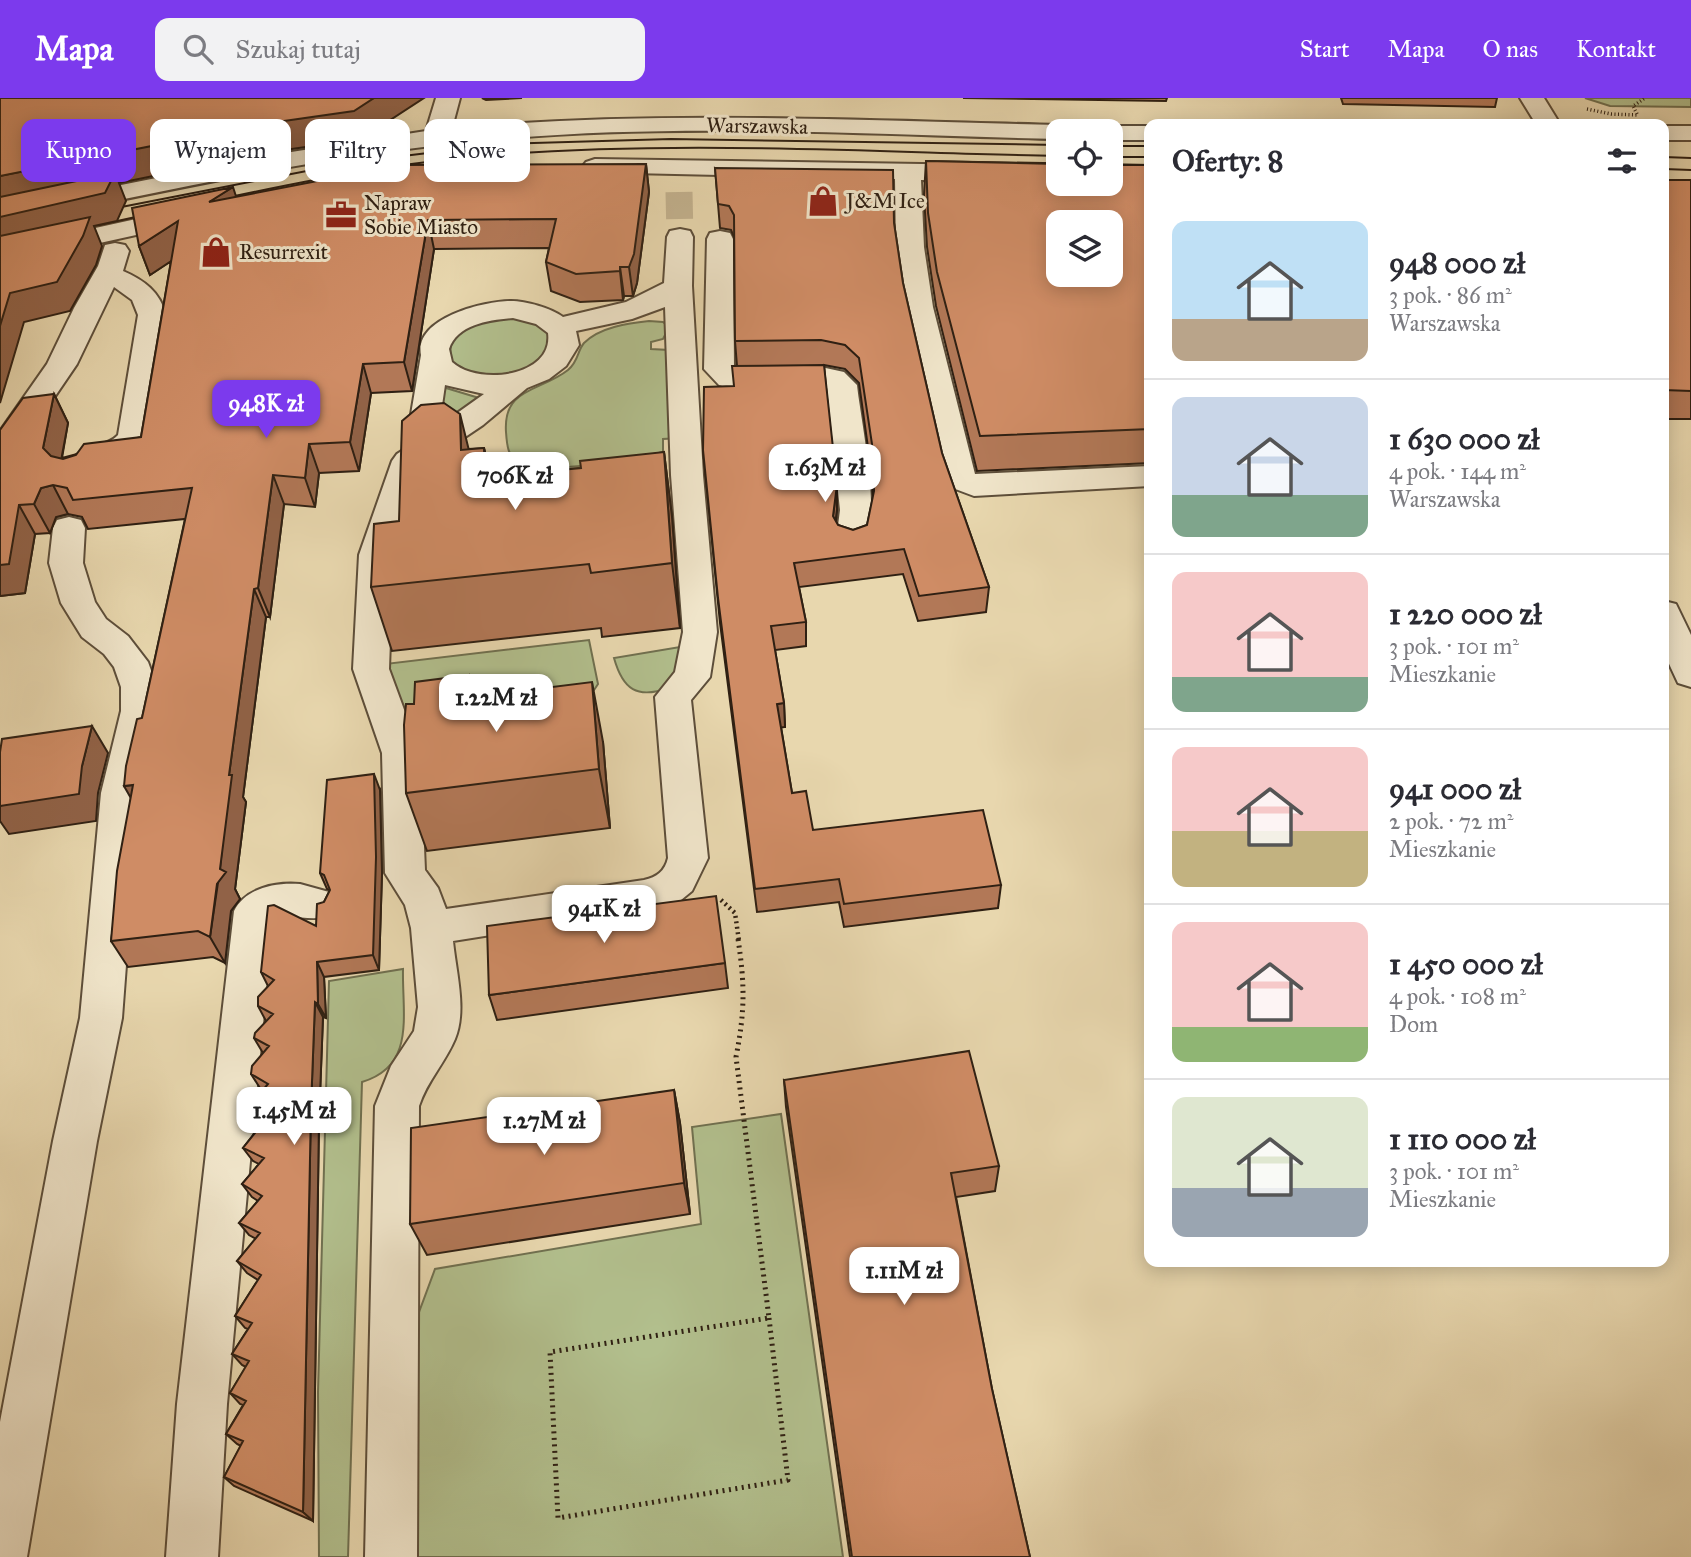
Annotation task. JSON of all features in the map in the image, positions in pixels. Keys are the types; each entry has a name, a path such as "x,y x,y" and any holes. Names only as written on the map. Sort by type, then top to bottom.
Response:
{"street":[{"path":"442,119 448,98"},
{"path":"1532,98 1545,119"},
{"name":"Warszawska","path":"530,131 714,125 1046,132"},
{"path":"1669,127 1691,133"},
{"path":"1123,133 1144,133"},
{"name":"Warszawska","path":"0,217 303,157 424,139"},
{"name":"Warszawska","path":"564,168 680,180 908,171 1046,174"},
{"path":"908,171 910,247 919,307 961,480 974,486 1144,476"},
{"path":"0,257 204,212"},
{"path":"0,454 62,364 115,258 114,232"},
{"path":"431,928 644,896 662,892 684,875 688,858 673,697 692,677 700,632 687,475 678,286 680,237"},
{"path":"720,239 719,369 722,374 729,379 821,376 834,378 842,385 856,510 852,541"},
{"path":"77,475 80,466 90,459 123,448 133,437 152,315 150,305 136,288 106,274"},
{"path":"559,327 636,310 667,296 678,286"},
{"path":"430,444 422,432 436,344 444,332 474,314 494,310 533,312 548,318 559,327 565,339 563,352 553,365 537,376 516,383 493,386 471,384 446,373 440,368 435,356"},
{"path":"391,1557 397,1106 406,1080 435,1036 439,1007 431,928 424,900 405,873 401,753 371,669 376,555 408,461 472,418 516,383"},
{"path":"1,1557 70,1168 101,1018 120,793 139,711 139,687 130,662 116,645 94,628 78,603 66,563 69,528"},
{"path":"1669,624 1691,674"},
{"path":"192,1557 202,1404 254,911 260,905 286,900 305,900 315,904"}],"path":[{"path":"1630,98 1640,101"},
{"path":"1637,115 1633,106 1645,98"},
{"path":"1582,106 1611,114 1637,115 1645,119"},
{"path":"677,883 695,885 715,894 735,913 745,988 744,1018 736,1057 769,1318 789,1480 558,1518 550,1352 769,1318"}],"green space":[{"path":"1585,98 1691,98 1691,107 1610,106"},
{"path":"522,317 548,328 550,357 501,377 479,375 452,362 450,349 454,338 462,330 485,321"},
{"path":"649,321 663,322 669,327 663,339 651,342 651,349 669,350 681,438 663,439 663,459 544,469 518,466 509,450 506,432 510,406 517,398 568,370 584,343 598,333"},
{"path":"446,388 479,398 441,428 442,392"},
{"path":"589,640 598,684 581,698 421,720 400,712 385,664"},
{"path":"686,646 669,688 658,691 640,692 633,689 622,678 614,658"},
{"path":"403,969 404,1021 398,1051 391,1064 379,1074 362,1082 348,1557 319,1557 318,1392 329,981"},
{"path":"781,1114 843,1557 418,1557 415,1323 435,1269 701,1224 692,1127"}],"building":[{"path":"0,98 374,98 354,111 291,120 150,119 150,146 136,149 136,119 21,119 21,172 0,176"},
{"path":"926,161 1046,164 1046,196 1123,196 1123,165 1144,165 1144,429 980,436 937,272 928,213"},
{"path":"530,164 646,164 634,254 629,267 620,267 620,271 576,274 546,262 556,219 428,220 404,362 363,364 350,442 309,444 305,478 273,475 258,588 254,589 229,775 232,775 220,869 226,872 217,884 210,937 198,931 111,941 117,871 133,785 124,786 126,766 137,719 142,718 192,488 73,500 67,488 53,485 41,488 34,504 19,505 9,564 0,565 0,430 23,398 54,394 43,448 51,456 63,459 76,455 84,444 141,437 178,221 139,246 132,208 233,187 209,202 312,182 410,182 410,165 424,165 424,182 530,182"},
{"path":"715,168 893,170 894,223 903,283 942,453 989,587 919,596 904,549 794,563 806,622 771,626 784,703 777,704 792,793 806,791 813,830 983,810 1001,885 844,904 839,879 755,889 718,598 703,450 704,387 734,386 732,366 824,365 837,485 833,516 838,525 853,530 867,525 874,491 872,444 859,358 845,345 821,340 735,341 734,215 729,206 718,204"},
{"path":"1669,180 1691,180 1691,391 1669,390"},
{"path":"72,182 110,182 105,193 0,217 0,197"},
{"path":"90,217 83,236 57,282 10,293 0,326 0,236"},
{"path":"444,403 460,414 461,450 484,448 485,477 581,468 580,461 664,452 672,563 591,573 589,564 371,587 374,524 399,521 402,421 421,405"},
{"path":"469,675 472,697 592,682 599,769 406,793 404,725 406,704 414,704 415,682"},
{"path":"92,726 82,766 79,794 0,806 2,739"},
{"path":"374,774 376,857 373,955 317,962 318,1004 315,1002 311,1108 303,1512 224,1477 243,1441 226,1434 246,1401 230,1393 249,1361 232,1354 252,1323 235,1316 261,1275 237,1261 260,1233 239,1223 262,1196 242,1184 264,1158 243,1148 266,1119 247,1109 268,1084 251,1074 252,1066 269,1046 254,1038 255,1033 273,1014 258,1006 258,997 274,980 261,972 268,906 274,905 316,926 317,904 324,902 330,890 324,875 320,873 327,780"},
{"path":"716,896 725,963 489,995 487,926"},
{"path":"969,1051 999,1166 951,1173 992,1389 1030,1557 852,1557 784,1080"},
{"path":"674,1090 684,1183 410,1224 411,1128"}],"tunnel":[{"path":"679,192 680,237"}],"tram line":[{"path":"106,210 353,162 503,144 671,139 1046,145"},
{"path":"1123,146 1144,146"},
{"path":"216,200 375,169 472,157 545,152 765,148 1046,156"},
{"path":"1123,157 1144,157"},
{"path":"1669,157 1691,158"},
{"path":"1669,169 1691,170"},
{"path":"99,225 154,213"}],"place":[{"name":"J&M Ice","path":"823,201"},
{"name":"Napraw Sobie Miasto","path":"341,215"},
{"name":"Resurrexit","path":"216,252"}]}
